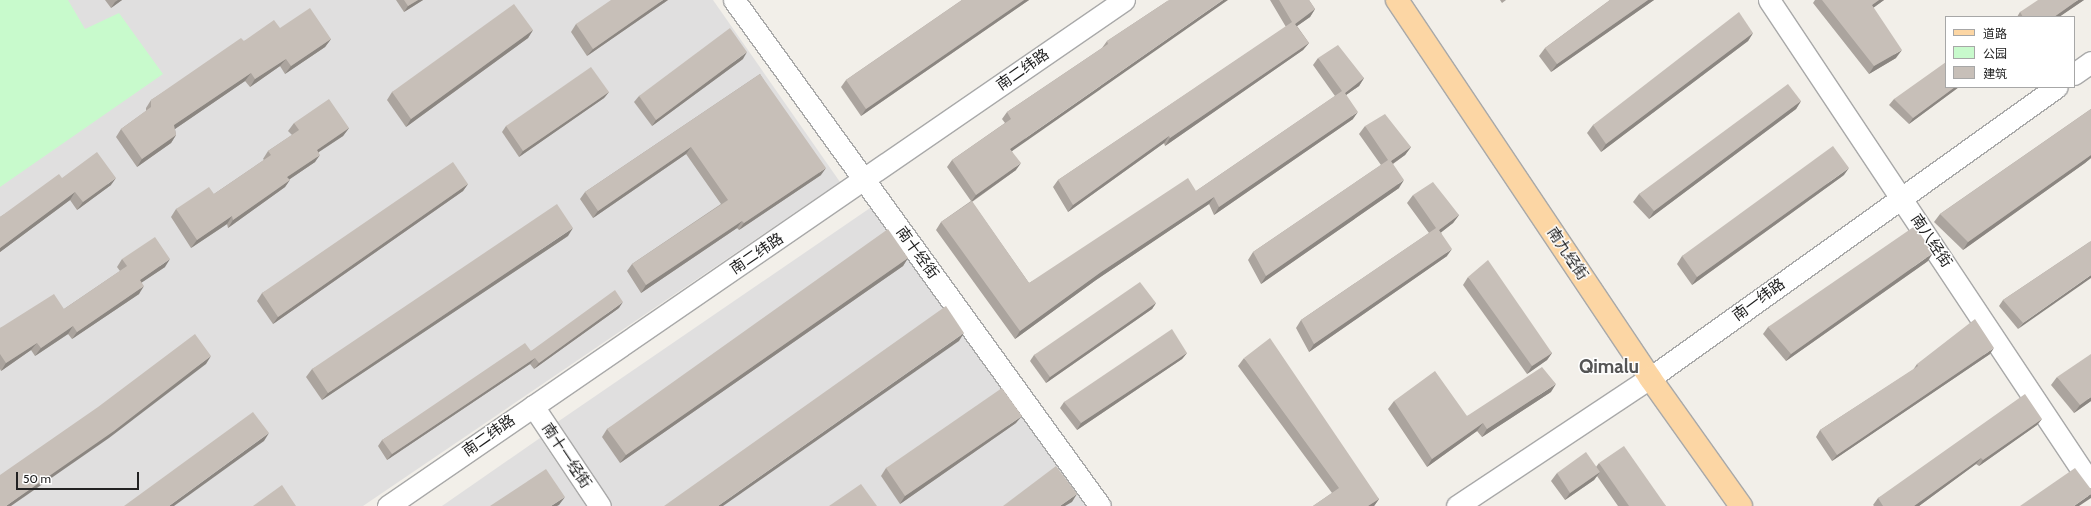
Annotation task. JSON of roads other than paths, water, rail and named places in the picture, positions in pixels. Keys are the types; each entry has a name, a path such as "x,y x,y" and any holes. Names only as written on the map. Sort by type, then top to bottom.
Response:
{"main road":[{"name":"南九经街","path":"1397,0 1650,378 1741,506"}],"street":[{"name":"南十经街","path":"734,0 1100,506"},
{"name":"南二纬路","path":"388,506 1124,0"},
{"name":"南八经街","path":"1769,0 1902,197 2091,484"},
{"path":"2075,73 2091,62"},
{"name":"南一纬路","path":"1457,506 1650,378 2055,88"},
{"name":"南十一经街","path":"533,406 600,506"}],"district":[{"name":"Qimalu","path":"1609,367"}]}
